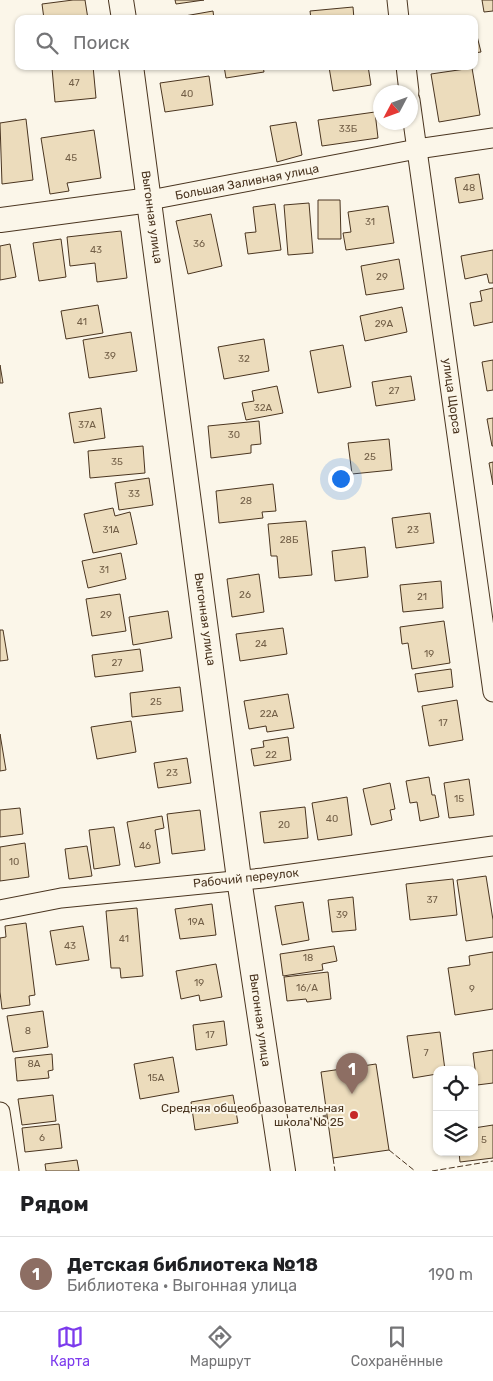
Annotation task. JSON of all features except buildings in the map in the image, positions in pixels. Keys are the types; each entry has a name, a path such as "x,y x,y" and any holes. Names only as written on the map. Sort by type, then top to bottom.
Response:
{"street":[{"path":"121,0 123,15"},
{"path":"397,0 399,15"},
{"name":"Выгонная улица","path":"132,70 239,879 283,1171"},
{"path":"406,70 408,85"},
{"name":"улица Щорса","path":"414,130 493,692"},
{"name":"Большая Заливная улица","path":"0,220 150,200 417,149 493,138"},
{"name":"Рабочий переулок","path":"0,910 60,898 263,878 493,846"},
{"path":"0,1112 9,1171"}],"path":[{"path":"310,1119 327,1116"}],"fence":[{"path":"389,1150 415,1171"},
{"path":"333,1158 335,1171"},
{"path":"432,1171 493,1161"}],"place":[{"name":"Детская библиотека №18","path":"352,1094"},
{"name":"Средняя общеобразовательная школа № 25","path":"354,1115"}]}
